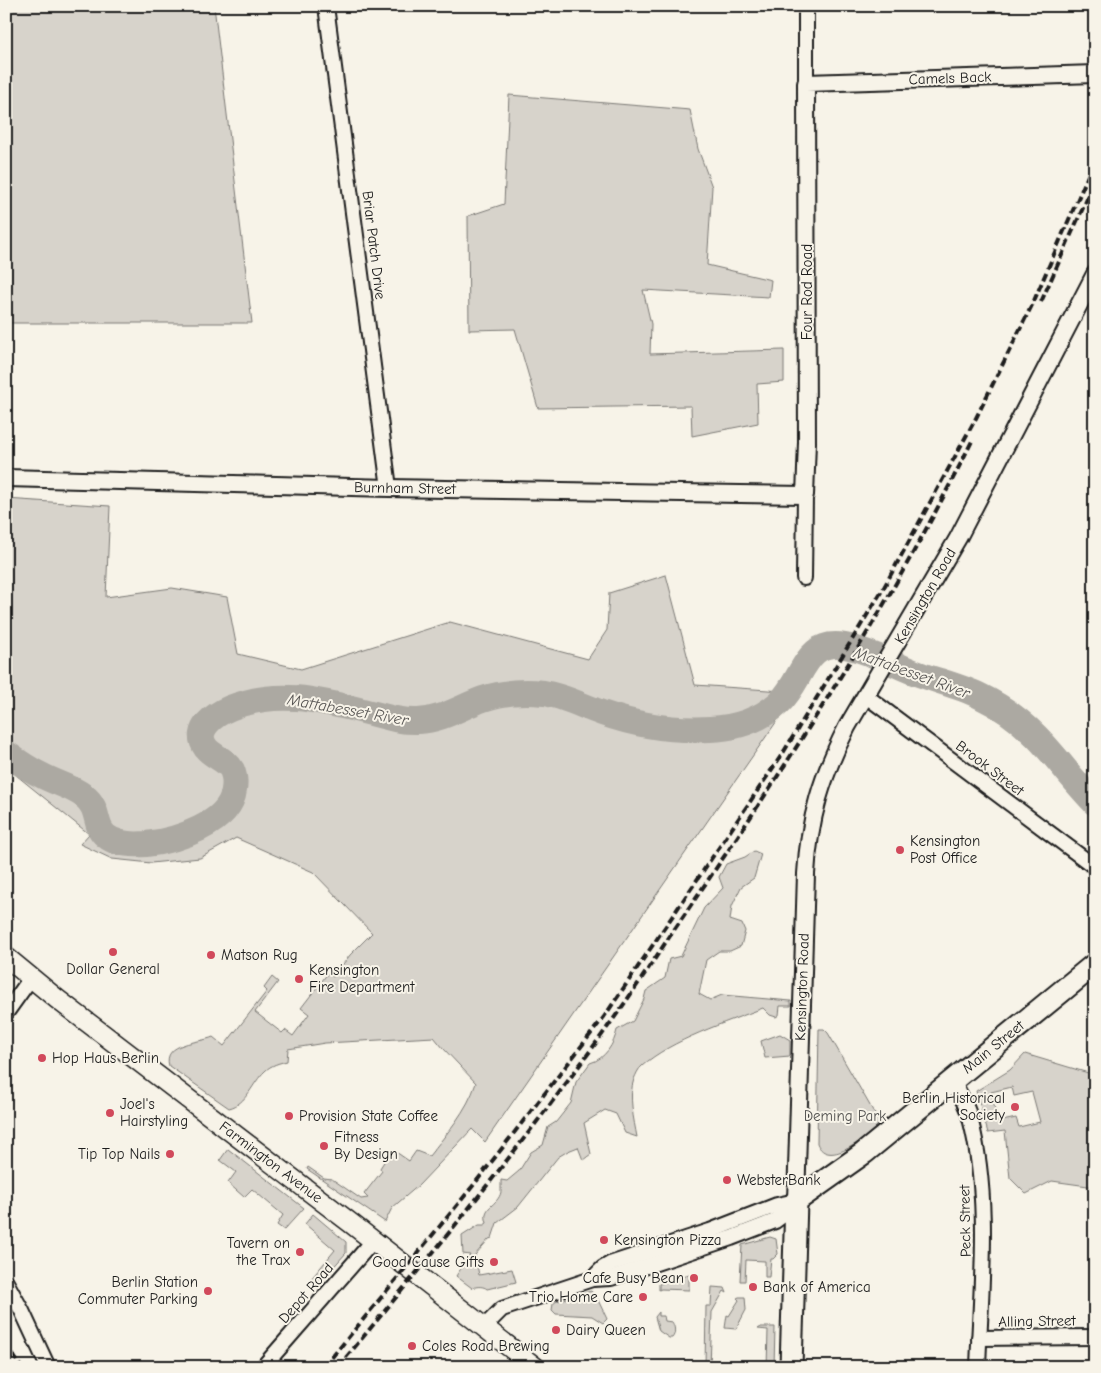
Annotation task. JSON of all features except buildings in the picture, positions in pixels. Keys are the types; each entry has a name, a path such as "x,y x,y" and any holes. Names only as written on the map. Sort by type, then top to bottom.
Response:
{"main road":[{"name":"Farmington Avenue","path":"6,957 535,1367"},
{"name":"Main Street","path":"796,1201 864,1153 1095,964"},
{"path":"791,1367 796,1201"}],"street":[{"name":"Briar Patch Drive","path":"326,6 389,488"},
{"name":"Four Rod Road","path":"804,578 807,442 806,6"},
{"name":"Camels Back","path":"806,83 1095,74"},
{"name":"Kensington Road","path":"796,1201 808,840 814,809 832,758 847,727 958,538 1095,274"},
{"name":"Burnham Street","path":"6,478 389,488 805,495"},
{"name":"Brook Street","path":"866,696 1095,867"},
{"path":"6,1013 31,978"},
{"name":"Peck Street","path":"953,1080 970,1116 980,1166 983,1227 978,1367"},
{"name":"Main Street","path":"666,1253 726,1225 777,1205 796,1201"},
{"name":"Main Street","path":"484,1327 502,1309 592,1279 606,1266 628,1266 666,1253 731,1238 775,1221 784,1215 796,1201"},
{"path":"726,1225 731,1238"},
{"name":"Depot Road","path":"263,1367 373,1241"},
{"path":"6,1282 48,1367"},
{"name":"Alling Street","path":"979,1338 1095,1336"}],"green space":[{"path":"6,6 214,6 252,323 6,323"},
{"path":"509,95 690,110 698,149 712,187 707,265 771,280 769,297 643,290 651,324 650,354 784,350 784,382 757,384 758,423 692,436 691,406 538,408 515,329 469,330 468,216 504,204"},
{"path":"6,499 110,506 106,597 172,588 227,597 238,654 301,669 450,622 588,659 607,630 609,593 666,575 695,685 797,692 485,1142 472,1129 419,1185 392,1208 385,1222 307,1169 308,1167 324,1178 332,1179 361,1199 368,1198 364,1194 382,1171 380,1168 391,1151 396,1152 409,1161 416,1151 429,1156 462,1112 476,1083 434,1037 325,1043 288,1049 287,1061 275,1064 267,1069 245,1098 229,1108 169,1066 168,1058 171,1052 184,1045 213,1037 224,1046 267,991 264,988 272,977 278,982 255,1012 282,1033 285,1030 293,1036 309,1014 301,1008 328,973 333,977 350,955 372,933 313,872 236,838 200,858 151,863 112,859 80,844 89,834 6,767"},
{"path":"754,851 761,854 754,878 741,887 732,906 730,920 742,924 745,931 741,946 730,951 719,951 706,960 699,994 710,1000 722,995 791,1001 791,1006 780,1006 779,1015 776,1017 770,1015 763,1008 717,1026 668,1048 642,1066 638,1070 632,1085 632,1108 637,1137 625,1133 616,1114 605,1110 584,1123 591,1154 583,1160 578,1147 558,1157 518,1207 497,1223 492,1238 475,1255 479,1275 512,1269 516,1282 487,1289 484,1287 472,1288 456,1276 470,1255 463,1254 462,1236 479,1225 487,1223 486,1213 499,1197 501,1180 507,1181 519,1171 531,1152 543,1145 548,1127 556,1122 571,1103 576,1082 590,1063 600,1058 608,1050 617,1030 633,1021 646,991 665,978 669,959 681,956 704,908 723,888 719,877 726,864 745,857"},
{"name":"Deming Park","path":"819,1029 824,1029 828,1033 880,1123 858,1142 839,1152 830,1153 822,1151 817,1143"},
{"path":"780,1034 790,1040 790,1056 765,1058 761,1041"},
{"path":"1025,1054 1095,1075 1095,1187 1052,1181 1026,1194 1010,1178 1005,1131 988,1133 976,1091 1010,1070","holes":["1012,1087 1014,1096 1032,1092 1040,1122 1019,1127 1016,1118 998,1122 991,1092"]},
{"path":"228,1149 304,1208 284,1230 277,1225 283,1215 252,1189 244,1197 228,1183 236,1172 220,1160"},
{"path":"313,1214 346,1242 346,1253 321,1281 316,1283 311,1279 335,1250 305,1224"},
{"path":"770,1237 776,1239 778,1254 771,1259 769,1277 765,1277 765,1261 746,1260 745,1281 740,1281 742,1245"},
{"path":"689,1274 689,1290 659,1290 659,1284"},
{"path":"712,1287 725,1288 727,1293 724,1291 712,1312 710,1367 705,1367 706,1306 711,1306"},
{"path":"591,1291 597,1298 607,1319 603,1323 592,1316 556,1314 552,1310 553,1304 557,1301"},
{"path":"739,1297 745,1297 746,1310 736,1329 725,1328 727,1315 729,1316"},
{"path":"659,1312 659,1316 664,1316 665,1321 672,1322 673,1324 675,1332 672,1338 659,1331 655,1317"},
{"path":"761,1327 775,1327 774,1367 767,1367 768,1330 758,1329"}],"waterway":[{"name":"Mattabesset River","path":"6,753 46,778 84,796 93,806 102,832 110,839 125,844 146,844 186,835 212,821 223,812 230,802 234,790 232,770 206,748 202,741 202,735 208,723 218,714 248,702 266,699 301,698 336,704 394,719 418,721 443,716 483,699 498,695 536,692 559,696 602,713 641,724 682,729 719,728 738,725 763,715 779,703 787,694 813,654 821,648 831,645 845,646 863,651 916,673 972,692 995,704 1017,719 1036,736 1095,803"}],"railway":[{"path":"324,1367 472,1187 604,1017 783,753 883,589 976,418 1033,303 1095,159"},
{"path":"1041,302 1095,181"},
{"path":"338,1367 510,1156 577,1069 631,994 807,731 910,558 973,439"},
{"path":"6,1344 21,1367"}],"place":[{"name":"Kensington Post Office","path":"900,850"},
{"name":"Dollar General","path":"113,952"},
{"name":"Matson Rug","path":"211,955"},
{"name":"Kensington Fire Department","path":"299,979"},
{"name":"Hop Haus Berlin","path":"42,1058"},
{"name":"Berlin Historical Society","path":"1015,1107"},
{"name":"Joel's Hairstyling","path":"110,1113"},
{"name":"Provision State Coffee","path":"289,1116"},
{"name":"Fitness By Design","path":"324,1146"},
{"name":"Tip Top Nails","path":"170,1154"},
{"name":"WebsterBank","path":"727,1180"},
{"name":"Kensington Pizza","path":"604,1240"},
{"name":"Tavern on the Trax","path":"300,1252"},
{"name":"Good Cause Gifts","path":"494,1262"},
{"name":"Cafe Busy Bean","path":"694,1278"},
{"name":"Bank of America","path":"753,1287"},
{"name":"Berlin Station Commuter Parking","path":"208,1291"},
{"name":"Trio Home Care","path":"643,1297"},
{"name":"Dairy Queen","path":"556,1330"},
{"name":"Coles Road Brewing","path":"412,1346"}]}
